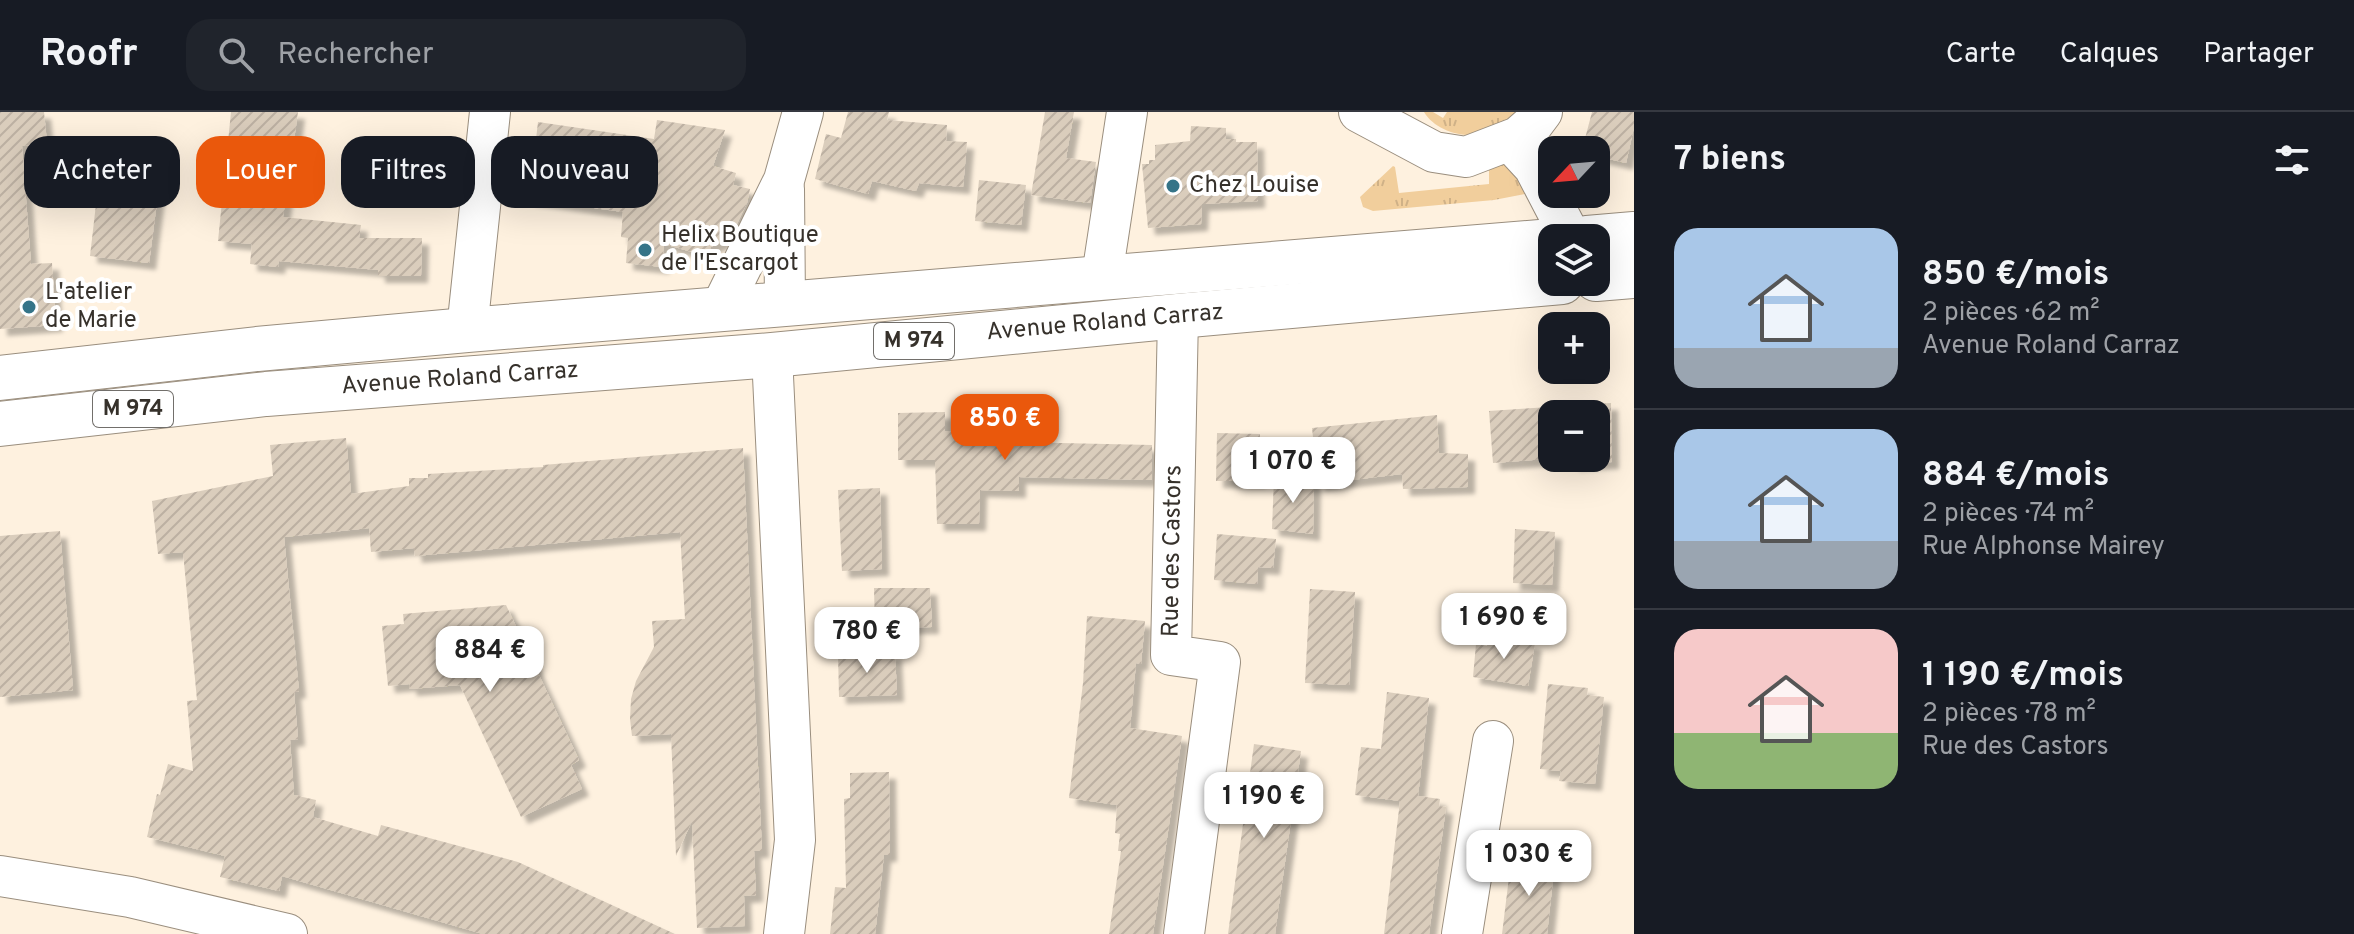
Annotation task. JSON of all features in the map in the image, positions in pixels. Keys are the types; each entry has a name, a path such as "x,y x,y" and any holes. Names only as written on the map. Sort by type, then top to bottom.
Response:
{"main road":[{"path":"1610,236 1634,234"},
{"name":"Avenue Roland Carraz","path":"191,358 467,330 1538,242"},
{"path":"1610,278 1634,276"},
{"name":"Avenue Roland Carraz","path":"0,424 266,394 772,355 1538,284"},
{"path":"681,361 785,305"},
{"name":"M 974","path":"0,348 191,358"},
{"name":"M 974","path":"0,378 191,358"}],"street":[{"path":"467,330 490,112"},
{"path":"720,310 784,180 803,112"},
{"path":"1102,276 1127,112"},
{"path":"1359,112 1434,152 1466,157 1510,141 1533,124 1542,112"},
{"path":"1510,141 1534,167 1564,224"},
{"path":"784,180 785,305"},
{"name":"Rue des Castors","path":"1178,316 1171,655 1220,662 1184,934"},
{"path":"772,355 795,840 784,934"},
{"path":"1462,934 1493,741"},
{"path":"0,876 130,897 287,934"}],"green space":[{"path":"1424,112 1433,112 1443,118 1447,112 1524,112 1489,132 1471,135 1444,129"},
{"path":"1497,157 1529,188 1525,194 1494,200 1373,211 1363,207 1360,197 1393,166 1399,193 1489,184 1489,158"}],"building":[{"path":"0,112 44,112 46,136 24,136 24,208 27,208 31,264 52,263 56,325 0,329"},
{"path":"231,112 298,112 295,136 229,136"},
{"path":"848,112 889,112 887,120 947,125 946,141 967,142 963,187 919,183 916,191 872,181 868,194 815,179 826,134 841,138"},
{"path":"1045,112 1074,112 1066,158 1096,162 1090,203 1031,195"},
{"path":"1592,112 1634,112 1626,163 1610,159 1610,136 1586,136"},
{"path":"657,120 725,130 713,166 736,173 733,185 750,189 747,203 730,238 711,247 706,256 664,244 662,267 626,263 628,238 621,237 623,212 594,208 658,208 658,136 654,136"},
{"path":"538,122 634,136 536,136"},
{"path":"1191,126 1226,128 1226,139 1257,142 1258,201 1202,204 1201,224 1148,228 1142,164 1155,160 1155,145 1190,141"},
{"path":"979,180 1026,185 1021,225 975,221"},
{"path":"96,208 156,208 149,263 90,256"},
{"path":"221,208 284,208 283,217 361,225 359,238 422,238 421,276 378,276 378,270 279,261 278,267 250,264 252,244 218,241"},
{"path":"1610,403 1612,462 1610,462"},
{"path":"1538,408 1538,460 1493,463 1489,411"},
{"path":"945,412 945,431 1015,431 1015,442 1152,445 1152,480 1019,477 1019,491 980,490 979,524 937,524 935,460 898,460 898,413"},
{"path":"1437,415 1439,453 1468,454 1468,487 1403,489 1402,474 1318,484 1312,428"},
{"path":"1217,433 1260,434 1259,481 1216,481"},
{"path":"346,438 351,494 409,486 409,478 428,478 428,474 543,467 743,448 762,851 754,851 756,895 744,896 745,926 697,928 692,821 676,856 671,734 632,736 631,699 636,681 654,647 652,621 685,619 680,532 415,556 414,548 371,552 369,528 284,537 299,691 294,692 298,739 290,740 294,795 316,800 313,817 378,836 381,825 518,862 675,934 483,934 282,876 279,891 220,877 225,856 147,837 168,764 193,771 187,701 197,700 183,552 158,554 152,501 273,476 270,445"},
{"path":"1274,477 1314,478 1313,534 1272,529"},
{"path":"880,488 882,569 842,571 838,490"},
{"path":"1515,529 1555,532 1552,585 1513,583"},
{"path":"60,531 73,690 0,697 0,536"},
{"path":"1217,534 1276,539 1273,568 1258,567 1257,584 1214,580"},
{"path":"874,588 930,588 932,627 875,628"},
{"path":"1310,589 1355,592 1349,685 1305,683"},
{"path":"506,605 579,760 571,765 582,789 521,817 460,685 410,689 409,684 388,686 382,626 404,624 403,614"},
{"path":"1087,616 1145,621 1141,664 1136,663 1130,728 1182,736 1153,934 1109,934 1121,851 1118,851 1120,834 1115,833 1117,805 1069,798 1083,683"},
{"path":"1488,636 1535,643 1528,686 1473,677 1476,644 1487,646"},
{"path":"895,653 897,695 839,697 838,654"},
{"path":"1548,684 1588,688 1587,695 1604,697 1595,784 1559,781 1561,771 1540,769"},
{"path":"1387,692 1429,698 1418,796 1440,799 1439,806 1446,807 1429,934 1384,934 1400,801 1355,795 1361,747 1381,749"},
{"path":"1254,744 1301,751 1275,934 1228,934"},
{"path":"889,772 890,855 884,855 875,934 830,934 835,887 846,888 844,799 850,798 850,773"},
{"path":"1525,858 1555,861 1547,934 1502,934 1510,869 1522,870"}],"place":[{"name":"Chez Louise","path":"1173,186"},
{"name":"Helix Boutique de l'Escargot","path":"645,250"},
{"name":"L'atelier de Marie","path":"29,307"}]}
